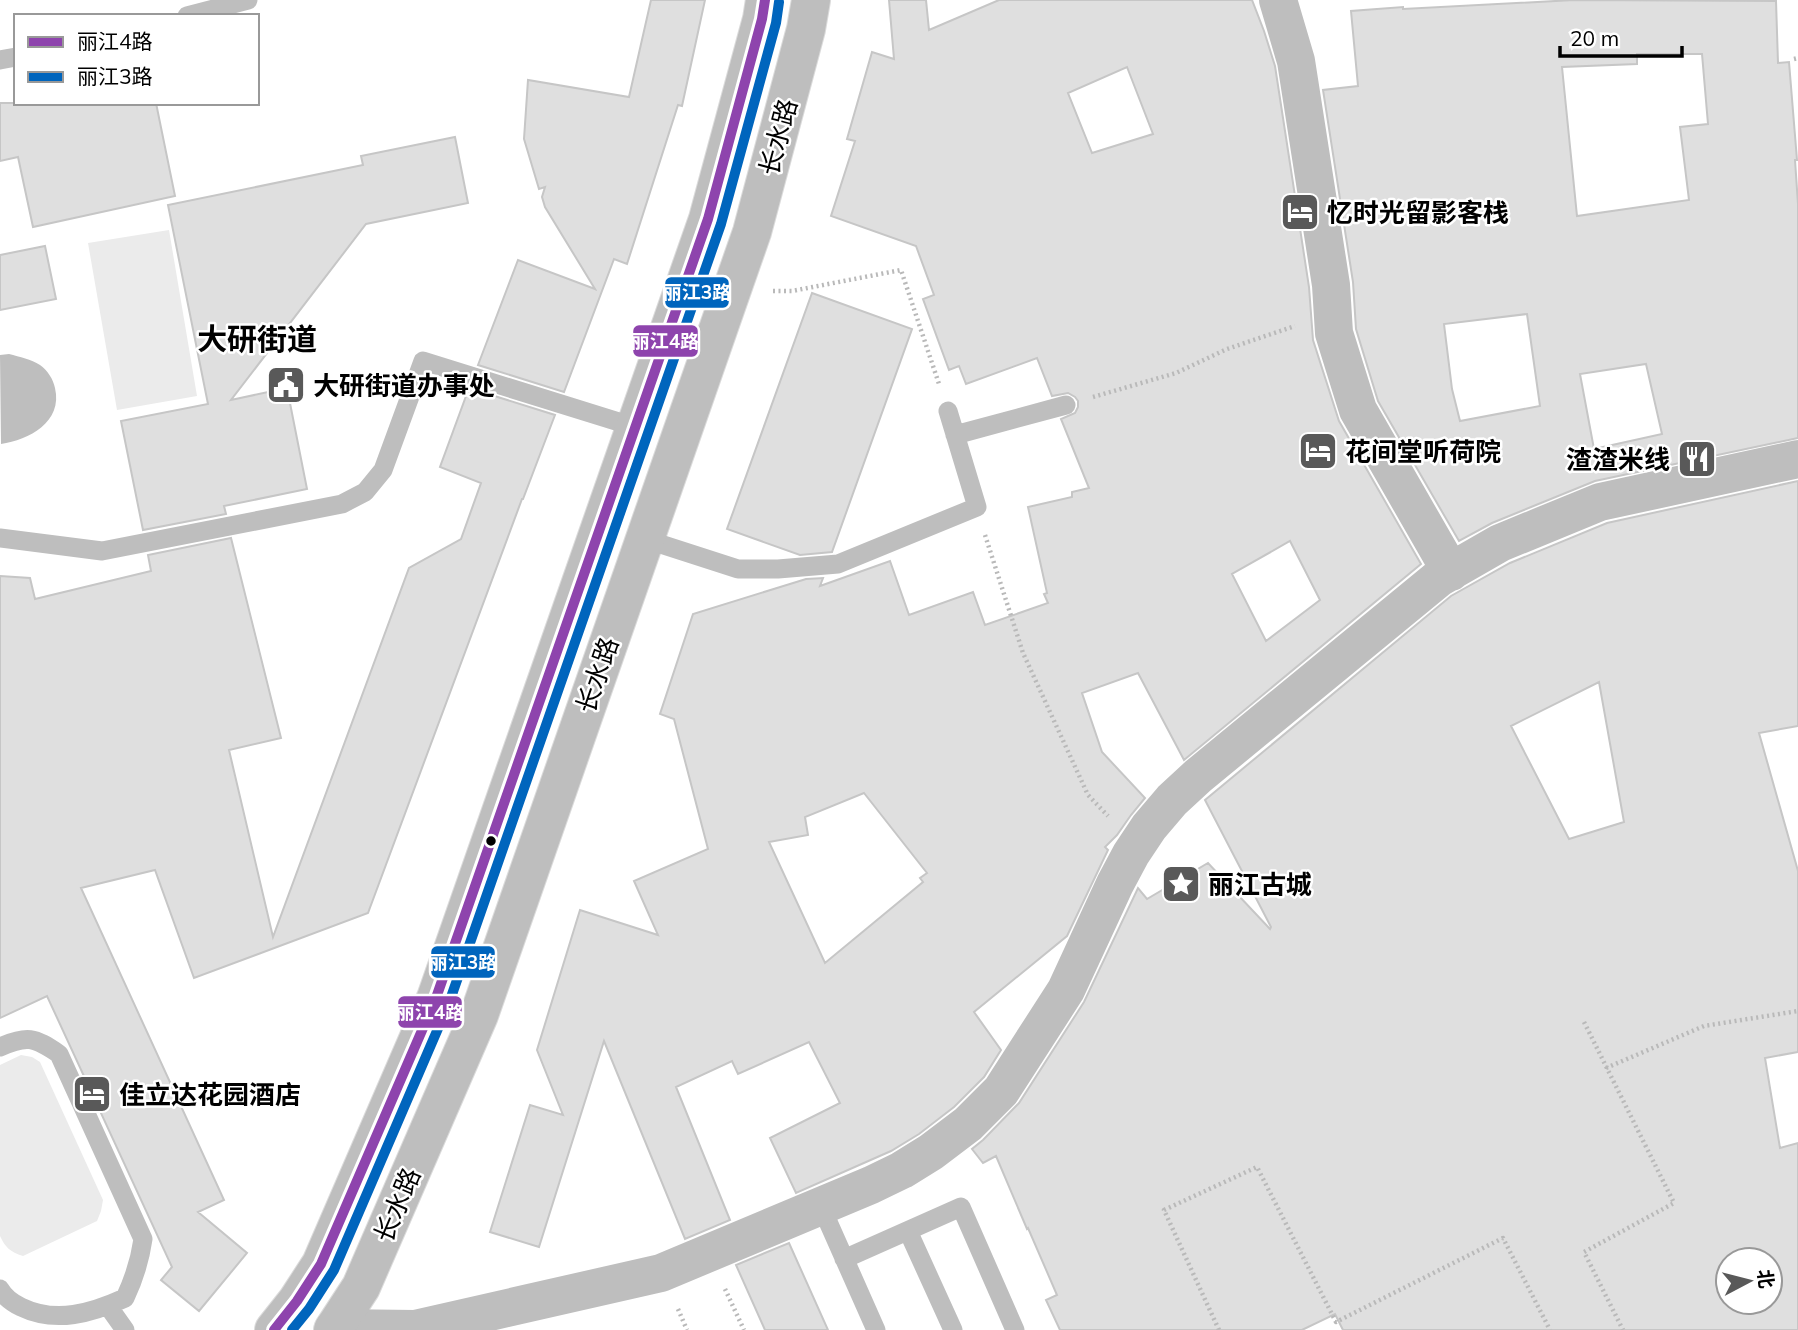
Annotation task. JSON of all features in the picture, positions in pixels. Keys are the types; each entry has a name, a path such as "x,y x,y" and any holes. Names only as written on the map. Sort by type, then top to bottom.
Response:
{"main road":[{"name":"长水路","path":"274,1330 321,1264 436,998 708,219 765,0"},
{"name":"长水路","path":"333,1329 361,1287 479,1015 752,232 806,29 811,0"},
{"path":"1278,0 1296,61 1331,285 1334,333 1358,410 1451,572"},
{"path":"333,1329 415,1329 661,1273 881,1180 931,1152 968,1124 1001,1091 1066,990 1115,884 1137,846 1172,800 1439,578 1500,543 1600,502 1798,459"}],"lane":[{"path":"195,14 248,0"},
{"path":"0,538 102,551 342,504 365,492 383,470 423,361 635,427"},
{"path":"955,435 1066,405"},
{"path":"645,539 738,569 838,564 977,507 948,411"},
{"path":"0,1047 20,1038 42,1042 59,1054 143,1239 134,1279 125,1298 108,1306 71,1315 49,1316 14,1303 2,1294 0,1289"},
{"path":"821,1206 876,1330"},
{"path":"844,1259 961,1207 1015,1330"},
{"path":"908,1231 953,1330"},
{"path":"108,1306 125,1330"}],"path":[{"path":"731,292 792,291 901,270 948,411"},
{"path":"1066,405 1176,373 1227,349 1333,313"},
{"path":"977,507 1023,653 1088,796 1137,846"},
{"path":"1606,1068 1704,1026 1798,1011"},
{"path":"1584,1022 1674,1203 1584,1252 1623,1330"},
{"path":"1219,1330 1164,1210 1257,1167 1336,1322 1503,1238 1550,1330"}],"shaded area":[{"path":"169,230 197,396 117,410 88,243"},
{"path":"9,354 43,367 53,381 56,400 54,411 42,427 22,438 1,444 0,355"},
{"path":"21,1055 40,1062 103,1200 97,1221 23,1256 8,1249 0,1236 0,1065"}],"building":[{"path":"651,0 705,0 682,106 678,105 627,264 614,259 564,392 478,365 518,260 595,289 545,207 542,197 545,187 539,189 524,139 528,80 629,97"},
{"path":"889,0 926,0 929,30 999,0 1252,0 1275,66 1309,287 1313,340 1339,421 1421,564 1184,760 1138,673 1082,693 1102,752 1145,798 1105,847 1108,850 1067,936 974,1012 1001,1050 984,1077 954,1107 919,1134 891,1151 796,1193 770,1138 840,1103 809,1042 738,1074 732,1061 676,1087 730,1220 685,1239 604,1041 539,1247 490,1232 530,1105 563,1115 537,1050 580,910 658,935 634,881 708,849 674,719 660,714 693,614 806,579 823,578 820,586 890,561 909,615 973,592 985,625 1048,603 1028,507 1072,497 1072,492 1089,488 1061,419 1075,413 1078,401 1075,397 1068,393 1052,396 1037,358 966,384 959,366 949,370 923,299 934,295 916,246 831,216 855,141 847,139 872,52 894,59","holes":["1127,67 1153,134 1092,153 1068,93","1290,541 1320,600 1266,641 1232,574","864,793 927,873 920,878 923,882 825,963 769,842 808,835 805,817"]},
{"path":"1574,0 1776,1 1778,63 1789,62 1797,160 1798,438 1595,481 1492,523 1459,541 1378,401 1356,329 1353,282 1323,90 1358,86 1351,11","holes":["1637,54 1702,54 1708,124 1680,127 1689,200 1577,216 1562,67 1637,64","1527,314 1540,406 1460,421 1452,389 1444,324","1646,364 1662,434 1594,449 1580,374"]},
{"path":"0,103 156,105 175,196 33,227 18,157 0,161"},
{"path":"455,137 468,203 366,224 231,400 287,388 307,489 224,506 226,514 143,530 121,421 208,404 168,205 363,165 361,156"},
{"path":"45,246 56,299 0,310 0,255"},
{"path":"812,293 912,329 832,552 800,555 727,529"},
{"path":"469,388 555,415 368,913 194,978 155,870 81,888 224,1200 198,1212 247,1253 199,1311 161,1280 172,1267 47,996 0,1018 0,576 30,578 35,599 151,571 148,555 231,538 281,738 229,750 273,937 409,568 461,539 481,483 440,467"},
{"path":"1798,481 1798,726 1759,733 1798,871 1798,1052 1765,1058 1780,1148 1798,1143 1798,1330 1343,1330 1335,1314 1302,1330 1060,1330 1046,1300 1057,1295 996,1156 983,1163 972,1149 1019,1103 1084,1002 1138,888 1147,899 1208,863 1270,929 1205,800 1451,596 1510,563 1607,523","holes":["1599,682 1624,822 1569,839 1511,726"]},
{"path":"789,1243 828,1330 765,1330 736,1265"}],"transit line":[{"name":"丽江4路","path":"274,1330 321,1264 436,998 708,219 765,0"},
{"name":"丽江3路","path":"292,1330 334,1270 449,1003 721,224 776,23 779,2"}],"place":[{"name":"忆时光留影客栈","path":"1300,212"},
{"name":"大研街道办事处","path":"286,385"},
{"name":"花间堂听荷院","path":"1318,451"},
{"name":"渣渣米线","path":"1697,459"},
{"name":"丽江古城","path":"1181,884"},
{"name":"佳立达花园酒店","path":"92,1094"}],"district":[{"name":"大研街道","path":"257,339"}]}
